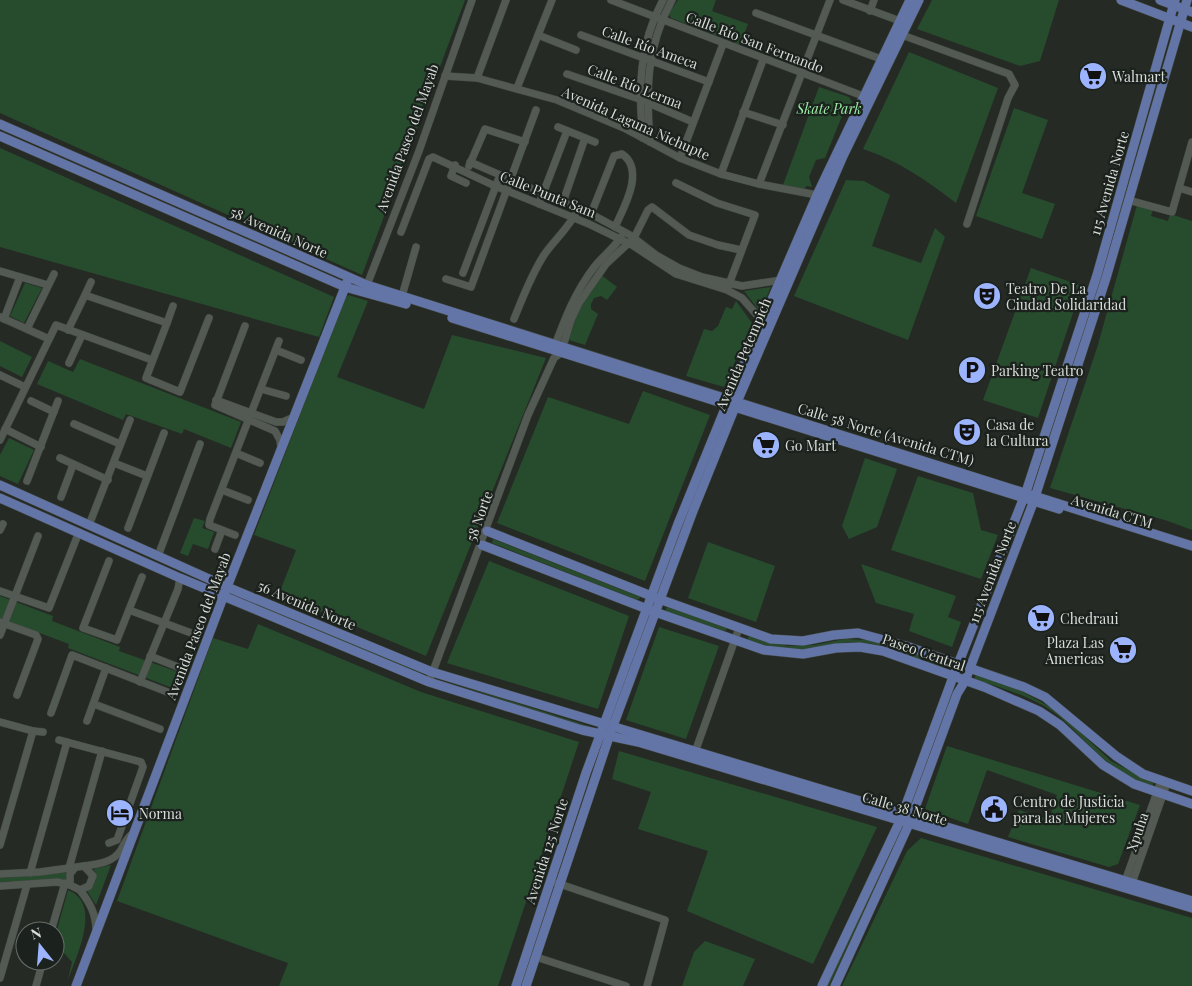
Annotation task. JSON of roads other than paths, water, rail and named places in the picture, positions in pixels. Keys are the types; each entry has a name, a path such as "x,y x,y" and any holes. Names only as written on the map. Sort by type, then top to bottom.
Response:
{"main road":[{"name":"Avenida Petempich","path":"607,730 651,610 763,322 817,195 910,0"},
{"name":"Avenida Petempich","path":"732,404 843,156 919,0"},
{"path":"1121,0 1192,27"},
{"path":"1160,0 1175,3 1188,11"},
{"path":"1187,0 1188,11"},
{"name":"115 Avenida Norte","path":"822,986 905,819 953,677 1030,497 1097,275 1175,3"},
{"name":"115 Avenida Norte","path":"835,986 957,694 965,681 1106,278 1181,23 1188,11"},
{"name":"58 Avenida Norte","path":"0,124 348,278 557,351"},
{"name":"58 Avenida Norte","path":"0,136 345,287 732,404"},
{"path":"30,149 34,139"},
{"path":"132,194 137,184"},
{"path":"235,239 240,229"},
{"name":"Avenida Paseo del Mayab","path":"76,986 223,596 348,278"},
{"name":"Calle 58 Norte (Avenida CTM)","path":"732,404 1030,497"},
{"name":"56 Avenida Norte","path":"0,486 227,587 432,672 607,730"},
{"path":"18,505 22,496"},
{"name":"Avenida CTM","path":"1030,497 1192,546"},
{"name":"Avenida CTM","path":"1030,497 1192,551"},
{"name":"56 Avenida Norte","path":"0,498 180,578 429,682 582,730 607,730"},
{"path":"79,532 86,524"},
{"name":"Paseo Central","path":"487,531 656,597 771,639 789,641 858,633 906,646 1024,687 1045,697 1116,756 1143,774 1192,791"},
{"name":"Paseo Central","path":"482,545 651,610 764,650 785,654 803,654 836,648 860,647 883,651 1026,704 1060,725 1103,765 1134,784 1192,804"},
{"path":"154,566 158,556"},
{"path":"582,730 593,738 585,766 586,773"},
{"name":"Calle 38 Norte","path":"607,730 1128,885 1192,901"},
{"name":"Avenida 125 Norte","path":"516,986 586,773 607,730"},
{"name":"Avenida 125 Norte","path":"526,986 562,884 607,730"},
{"name":"Calle 38 Norte","path":"1128,885 1192,908"}],"street":[{"name":"Avenida Paseo del Mayab","path":"367,285 472,0"},
{"path":"477,78 506,0"},
{"path":"517,88 552,0"},
{"name":"Calle Río San Fernando","path":"610,0 763,60 863,96"},
{"path":"646,140 639,99 646,58 663,0"},
{"path":"658,18 672,0"},
{"path":"759,184 830,0"},
{"path":"843,0 900,21"},
{"path":"870,10 874,0"},
{"path":"756,13 881,59"},
{"path":"538,35 576,50"},
{"name":"Calle Río Ameca","path":"582,35 709,82"},
{"path":"902,35 1009,74 1013,78 1015,85 1008,98 967,224"},
{"path":"680,158 724,44"},
{"path":"646,58 646,140"},
{"path":"720,174 763,60"},
{"name":"Calle Río Lerma","path":"567,74 647,102 693,122"},
{"name":"Avenida Laguna Nichupte","path":"445,76 477,78 557,100 646,140 680,158 720,174 759,184 817,195"},
{"path":"446,279 471,287 536,110"},
{"path":"743,112 783,125"},
{"path":"558,127 595,142"},
{"path":"466,172 485,129 524,142"},
{"path":"539,204 567,130"},
{"path":"563,202 585,138"},
{"path":"1128,200 1172,212 1192,142"},
{"path":"591,214 609,165 614,156 622,154 629,161 631,168 631,186 614,226"},
{"name":"Calle Punta Sam","path":"401,232 429,159 433,157 455,165 495,186 589,224 632,245 676,274 728,287 782,280"},
{"name":"Calle Punta Sam","path":"470,162 591,214 634,238 656,256 679,268 728,287 742,298 763,322"},
{"path":"455,165 451,176 466,182"},
{"path":"463,273 500,175"},
{"path":"676,183 717,204 755,215 728,287"},
{"path":"1179,188 1192,192"},
{"path":"634,238 648,210 652,207 700,240 741,250"},
{"path":"514,319 528,284 544,255 574,218 578,209"},
{"name":"58 Norte","path":"429,682 482,545 528,415 557,351 575,302 596,264 620,240 624,232"},
{"name":"58 Norte","path":"575,302 606,264 634,238"},
{"path":"402,296 416,247"},
{"path":"0,271 48,285"},
{"path":"27,330 54,274"},
{"path":"20,277 2,318 45,338"},
{"path":"68,330 91,282"},
{"path":"85,295 166,323"},
{"path":"173,306 146,378 180,392 209,318"},
{"path":"0,440 8,430 22,385 45,338 53,332 56,325 152,360"},
{"path":"245,326 216,400 270,424 283,422 294,417"},
{"path":"69,363 82,336"},
{"path":"235,535 209,525 279,341"},
{"path":"276,350 301,360"},
{"path":"1,378 22,385"},
{"path":"261,388 286,396"},
{"path":"31,401 54,412"},
{"path":"27,481 58,401"},
{"path":"86,524 108,480 130,420"},
{"path":"74,424 120,444"},
{"path":"270,424 280,440 281,451"},
{"path":"8,430 41,447"},
{"path":"128,528 164,433"},
{"path":"158,556 200,444"},
{"path":"236,454 260,463"},
{"path":"60,458 108,480"},
{"path":"114,463 147,476"},
{"path":"61,497 73,464"},
{"path":"222,490 248,500"},
{"path":"215,549 222,530"},
{"path":"0,591 49,608 79,532"},
{"path":"0,635 2,623 15,596 38,536"},
{"path":"109,561 83,628 117,640 142,577"},
{"path":"140,682 180,578"},
{"path":"129,610 194,634"},
{"path":"2,623 36,635 38,639 17,695"},
{"path":"694,755 739,628"},
{"path":"50,713 72,655 170,693"},
{"path":"150,656 183,670"},
{"path":"87,721 106,668"},
{"path":"94,704 160,729"},
{"path":"0,722 43,732"},
{"path":"0,845 33,731"},
{"path":"59,740 141,762 143,767 117,840 109,843"},
{"path":"30,873 67,742"},
{"path":"55,921 68,884 102,750"},
{"name":"Xpuha","path":"1128,885 1164,782"},
{"path":"0,874 30,873 106,862 115,857 125,840 132,834"},
{"path":"80,890 90,886 93,880 92,872 84,866"},
{"path":"551,881 665,920 647,986"},
{"path":"0,886 68,884 80,890 96,918 96,934"},
{"path":"0,978 27,885"},
{"path":"536,957 626,986"},
{"path":"36,986 40,971"}],"place":[{"name":"Walmart","path":"1093,76"},
{"name":"Teatro De La Ciudad Solidaridad","path":"987,296"},
{"name":"Parking Teatro","path":"972,370"},
{"name":"Casa de la Cultura","path":"967,432"},
{"name":"Go Mart","path":"766,445"},
{"name":"Chedraui","path":"1041,618"},
{"name":"Plaza Las Americas","path":"1123,650"},
{"name":"Centro de Justicia para las Mujeres","path":"994,809"},
{"name":"Norma","path":"120,813"}],"park label":[{"name":"Skate Park","path":"829,108"}]}
